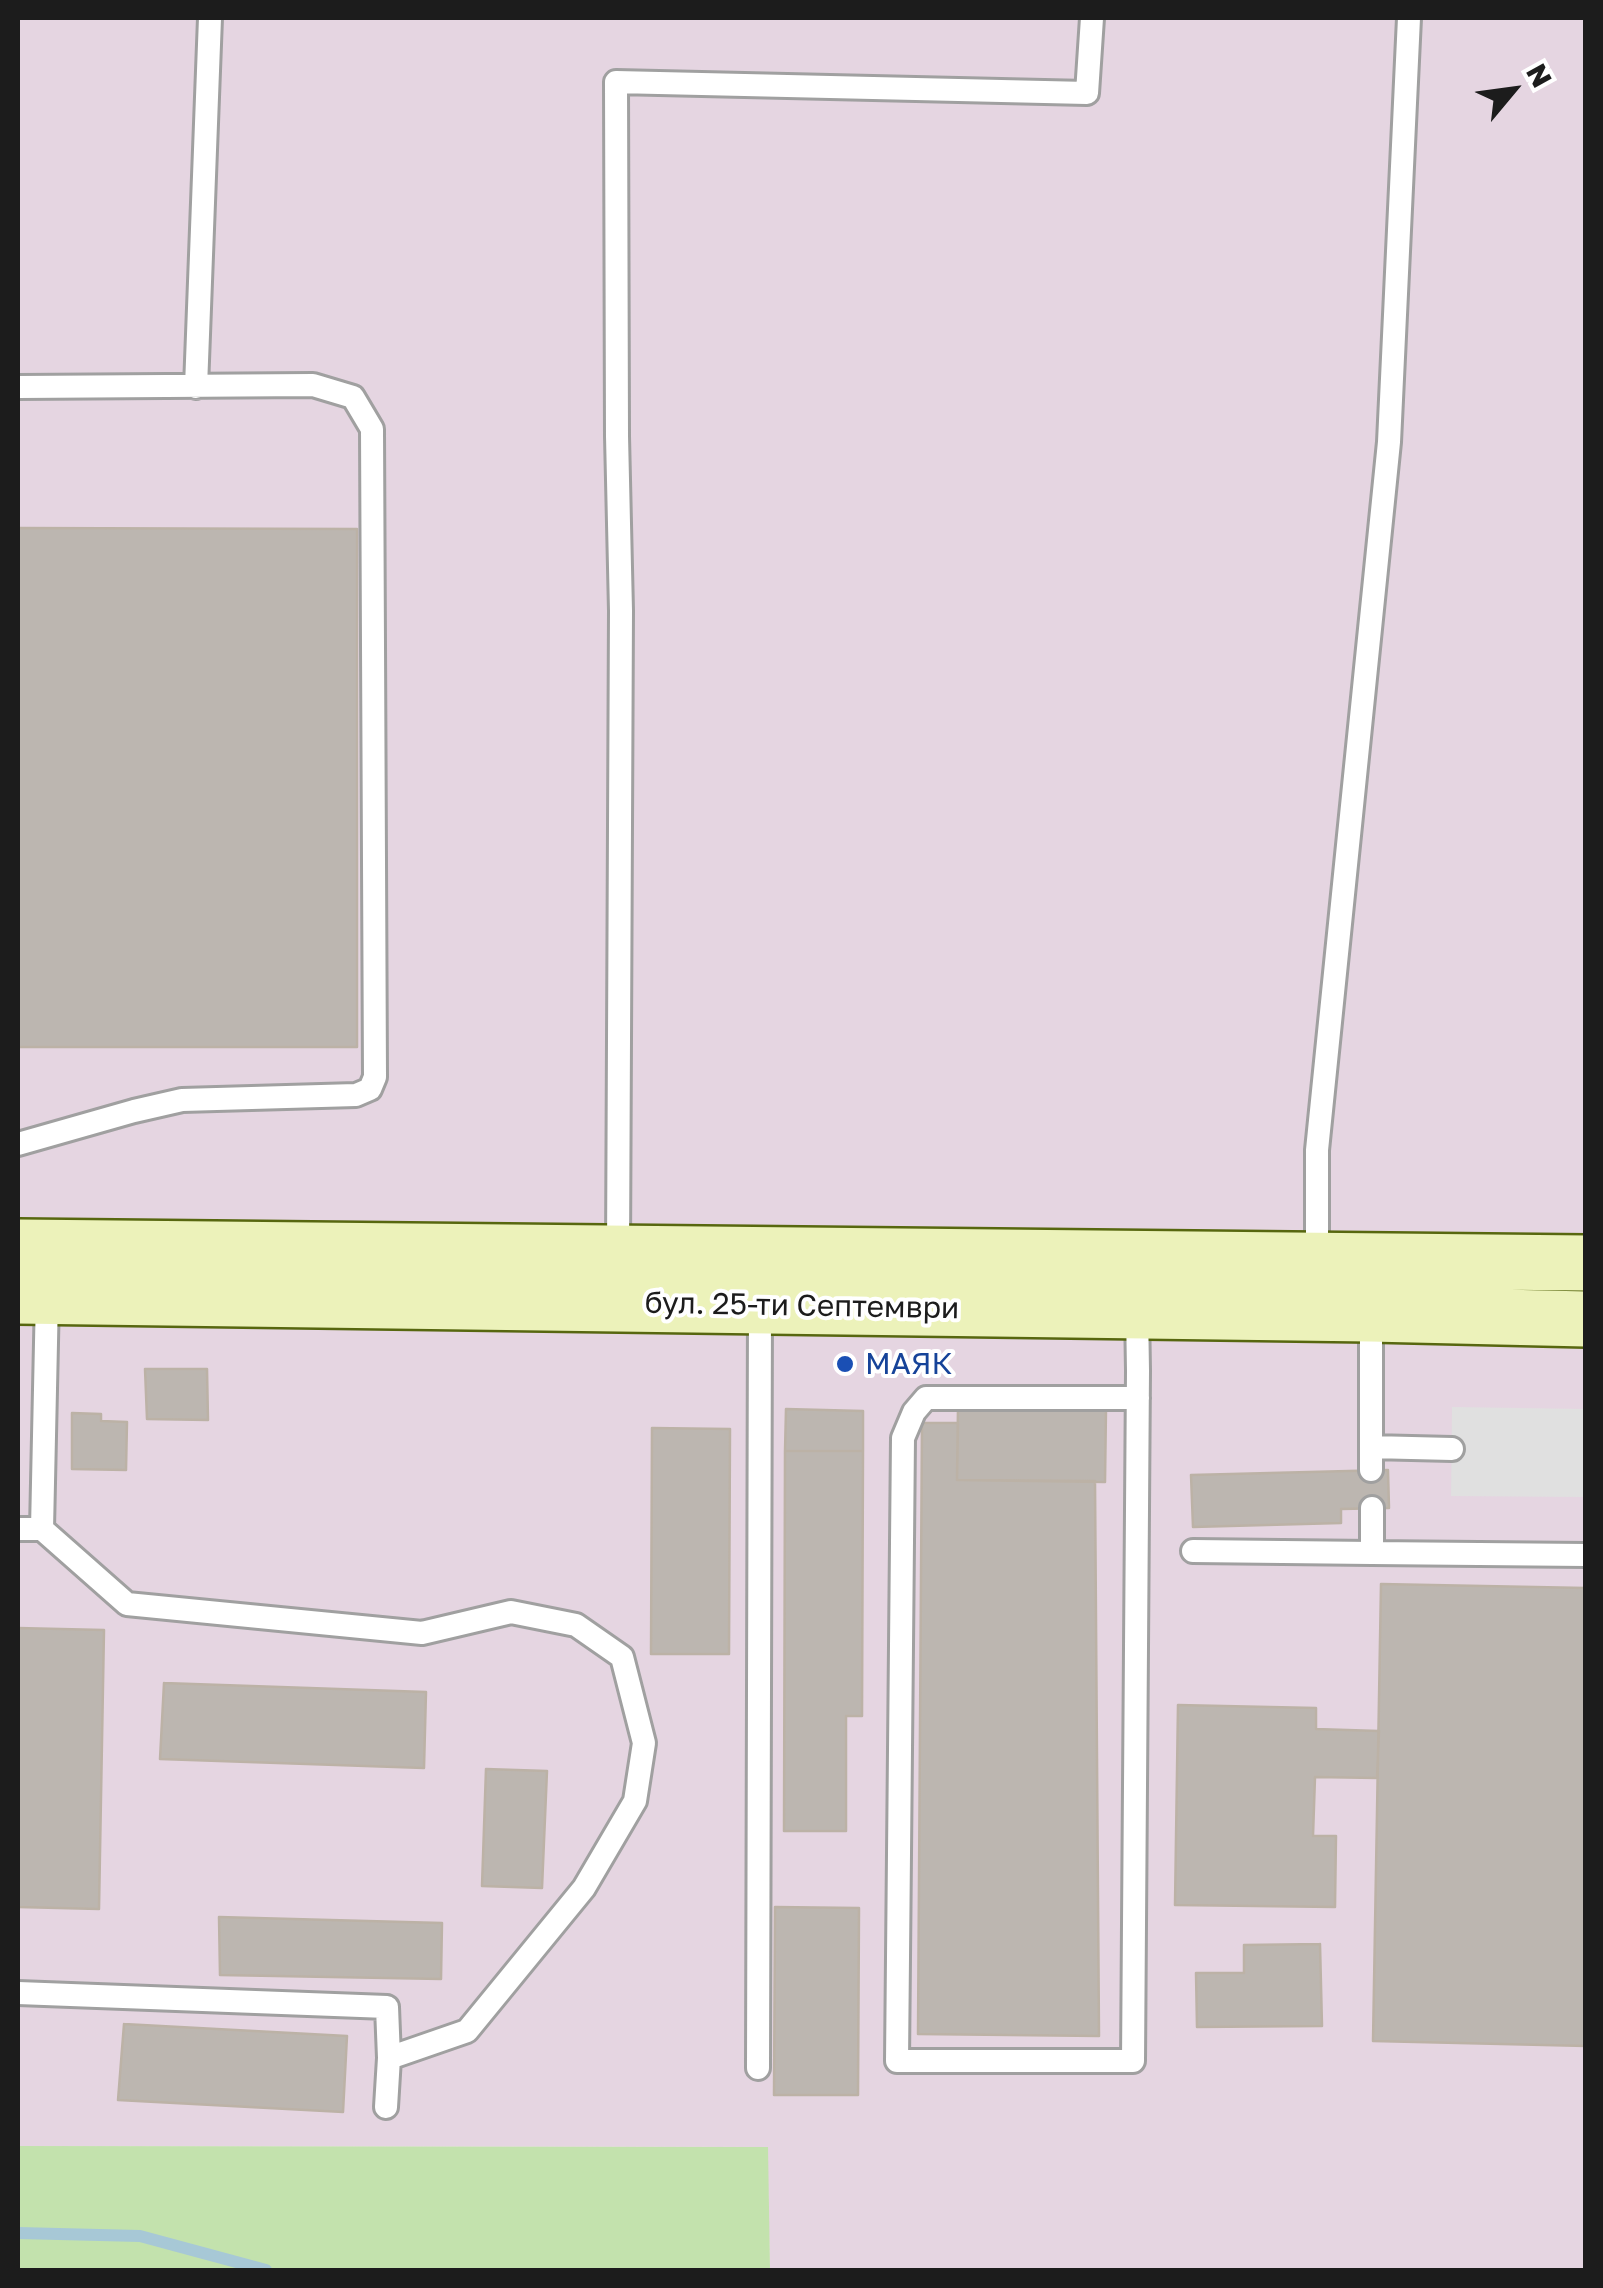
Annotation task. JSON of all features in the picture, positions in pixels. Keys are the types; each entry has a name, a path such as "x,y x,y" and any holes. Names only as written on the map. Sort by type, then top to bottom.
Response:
{"main road":[{"name":"бул. 25-ти Септември","path":"18,1247 1586,1263"},
{"name":"бул. 25-ти Септември","path":"32,1296 1586,1319"}],"lane":[{"path":"196,387 210,18"},
{"path":"618,1253 621,610 616,82 1086,93 1092,18"},
{"path":"1318,1260 1317,1150 1390,442 1409,18"},
{"path":"18,386 313,385 352,397 372,429 374,1077 370,1089 356,1095 182,1100 18,1144"},
{"path":"32,1296 42,1529"},
{"path":"758,2068 760,1305"},
{"path":"1137,1310 1138,1398 1133,2061 897,2062 903,1438 914,1412 926,1398 1138,1398"},
{"path":"1371,1314 1371,1459 1452,1449"},
{"path":"1372,1508 1372,1552"},
{"path":"18,1529 42,1529 127,1604 422,1633 510,1612 576,1624 622,1657 644,1743 635,1801 584,1888 468,2031 389,2058"},
{"path":"1193,1550 1586,1555"},
{"path":"18,1994 387,2007 386,2107"}],"shaded area":[{"path":"18,18 1585,18 1585,2270 770,2270 767,2147 18,2146"},
{"path":"1452,1407 1585,1409 1585,1497 1451,1496"}],"green space":[{"path":"18,2146 768,2147 770,2270 18,2270"}],"building":[{"path":"18,528 357,529 357,1047 18,1047"},
{"path":"145,1369 207,1369 208,1420 147,1419"},
{"path":"958,1407 1106,1409 1105,1482 957,1480"},
{"path":"786,1409 863,1411 863,1451 785,1451"},
{"path":"72,1413 101,1414 101,1421 127,1422 126,1470 72,1469"},
{"path":"922,1423 958,1423 957,1480 1095,1481 1099,2036 918,2034"},
{"path":"652,1428 730,1429 729,1654 651,1654"},
{"path":"785,1451 863,1451 862,1716 846,1716 846,1831 784,1831"},
{"path":"1388,1470 1389,1508 1341,1509 1341,1523 1193,1527 1191,1475"},
{"path":"1381,1584 1586,1588 1586,2046 1373,2041"},
{"path":"18,1628 104,1630 99,1909 18,1907"},
{"path":"164,1683 426,1692 424,1768 160,1759"},
{"path":"1178,1705 1316,1708 1316,1729 1379,1731 1377,1778 1315,1777 1313,1836 1336,1836 1335,1907 1175,1905"},
{"path":"486,1769 547,1771 542,1888 482,1886"},
{"path":"775,1907 859,1908 858,2095 774,2095"},
{"path":"219,1917 442,1923 441,1979 220,1975"},
{"path":"1320,1944 1322,2026 1197,2027 1196,1973 1244,1973 1244,1945"},
{"path":"124,2024 347,2036 343,2112 118,2100"}],"waterway":[{"path":"18,2233 140,2236 266,2270"}],"place":[{"name":"МАЯК","path":"845,1364"}]}
